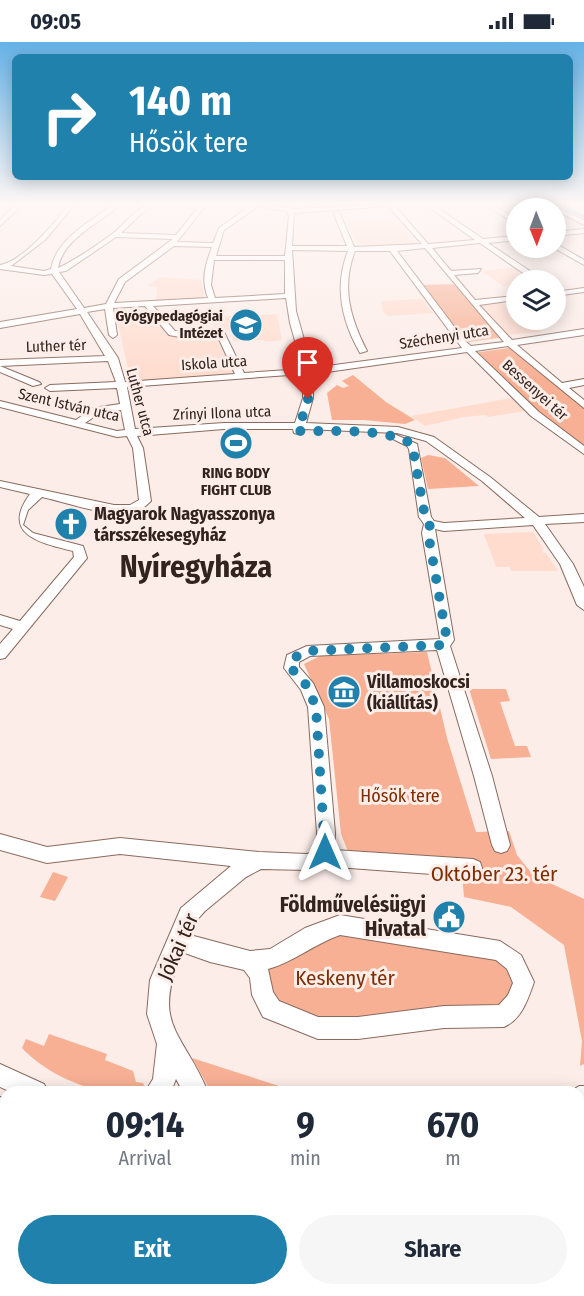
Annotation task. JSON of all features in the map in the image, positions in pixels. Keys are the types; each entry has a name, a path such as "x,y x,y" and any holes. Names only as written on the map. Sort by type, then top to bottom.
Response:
{"street":[{"path":"54,271 55,263"},
{"path":"3,267 44,273 63,269 73,263"},
{"path":"112,335 109,306 125,277 146,263"},
{"path":"211,263 208,268 207,285 212,299"},
{"path":"289,263 288,296 308,372 309,387 306,410 298,429 354,432 404,439 412,444 425,517 430,524 444,526 584,518"},
{"path":"347,263 344,272 343,301 351,329 363,351"},
{"name":"Bessenyei tér","path":"402,263 468,349 536,414 584,451"},
{"name":"Bessenyei tér","path":"440,263 508,342 549,380 561,386 584,405"},
{"name":"Luther utca","path":"38,494 126,510 140,506 145,501 146,495 138,448 132,436 113,358 54,271"},
{"path":"448,273 478,271"},
{"path":"566,292 584,290"},
{"path":"0,325 109,306 288,296"},
{"path":"473,303 506,299"},
{"path":"147,304 172,333 221,334 241,376"},
{"name":"Széchenyi utca","path":"308,372 584,332"},
{"name":"Luther tér","path":"0,363 113,358"},
{"name":"Luther tér","path":"0,369 36,384"},
{"path":"309,387 339,369"},
{"name":"Iskola utca","path":"121,385 308,372"},
{"path":"561,386 584,382"},
{"path":"50,388 121,385"},
{"name":"Szent István utca","path":"0,404 132,436"},
{"path":"77,424 97,410 125,406"},
{"path":"306,410 308,417 339,426"},
{"name":"Zrínyi Ilona utca","path":"132,436 339,426 409,432 430,439 453,454 537,522"},
{"path":"416,458 428,451 453,454"},
{"path":"0,484 38,494"},
{"path":"0,654 21,626 81,558 79,549 29,536 17,526 17,520 23,509 38,494"},
{"path":"537,522 555,528 584,577"},
{"path":"537,522 566,564 584,605"},
{"path":"322,858 325,852 326,833 318,720 308,687 291,668 292,659 307,651 442,645 447,640 428,533 430,524"},
{"path":"0,620 21,626"},
{"path":"442,645 483,776 501,845"},
{"path":"0,842 47,855 120,846 259,860 307,862 322,858 473,868"},
{"path":"210,855 221,862 225,874 222,885"},
{"name":"Jókai tér","path":"192,1086 168,1044 158,1014 160,980 188,915 239,871 259,860"},
{"path":"177,940 210,952 250,961 270,959 312,935 340,925 501,951 514,962 524,982 516,1002 504,1016 444,1017 358,1028 318,1028 271,1009 264,995 260,974 250,961"},
{"path":"162,1086 168,1044"},
{"path":"0,1075 23,1086"}],"shaded area":[{"path":"515,267 519,270 506,270 506,286 503,286 481,271"},
{"path":"161,277 201,280 205,298 156,301 157,287 147,286"},
{"path":"423,299 433,313 388,316 383,312 381,301"},
{"path":"501,302 506,306 506,330 538,330 541,332 505,335 478,305"},
{"name":"Gyógypedagógiai Intézet","path":"277,314 282,340 265,342 264,340 234,341 230,330 215,331 211,317"},
{"path":"157,321 172,336 219,338 234,373 131,382 118,324"},
{"path":"511,398 525,411 488,417 485,415 464,417 425,426 411,416"},
{"path":"533,532 544,549 543,553 546,553 558,571 511,571 510,567 496,567 484,534"}],"green space":[{"path":"458,284 504,337 462,343 419,285"},
{"path":"515,347 549,380 561,386 584,405 584,451 535,414 473,353"},
{"path":"353,375 386,402 415,420 405,424 332,420 327,393 337,385 343,388 349,386 342,381"},
{"path":"428,455 445,458 479,486 428,489 421,458"},
{"name":"Hősök tere","path":"427,652 447,738 476,832 509,831 517,855 533,875 584,899 584,1064 580,1066 582,1041 564,945 511,907 464,897 461,863 349,854 341,834 329,719 304,664 320,656"},
{"path":"469,689 506,689 510,701 500,702 515,746 527,746 531,757 491,759"},
{"path":"53,872 68,877 55,901 40,897"},
{"name":"Keskeny tér","path":"341,928 499,953 522,982 502,1012 318,1025 273,1007 265,966"},
{"path":"49,1034 107,1054 105,1060 133,1071 136,1082 143,1083 145,1086 85,1086 71,1081 40,1064 22,1048 26,1039 44,1046"},
{"path":"192,1058 279,1086 208,1086"}],"place":[{"name":"Gyógypedagógiai Intézet","path":"246,325"},
{"name":"RING BODY FIGHT CLUB","path":"236,443"},
{"name":"Magyarok Nagyasszonya társszékesegyház","path":"71,524"},
{"name":"Villamoskocsi (kiállítás)","path":"344,692"},
{"name":"Földművelésügyi Hivatal","path":"449,917"}],"district":[{"name":"Nyíregyháza","path":"196,567"}],"route":[{"path":"308,399 298,431 381,435 404,439 412,444 425,517 430,524 428,533 447,640 442,645 307,651 299,653 292,659 291,668 308,687 316,708 326,833 325,852"}],"park label":[{"name":"Október 23. tér","path":"494,874"}]}
